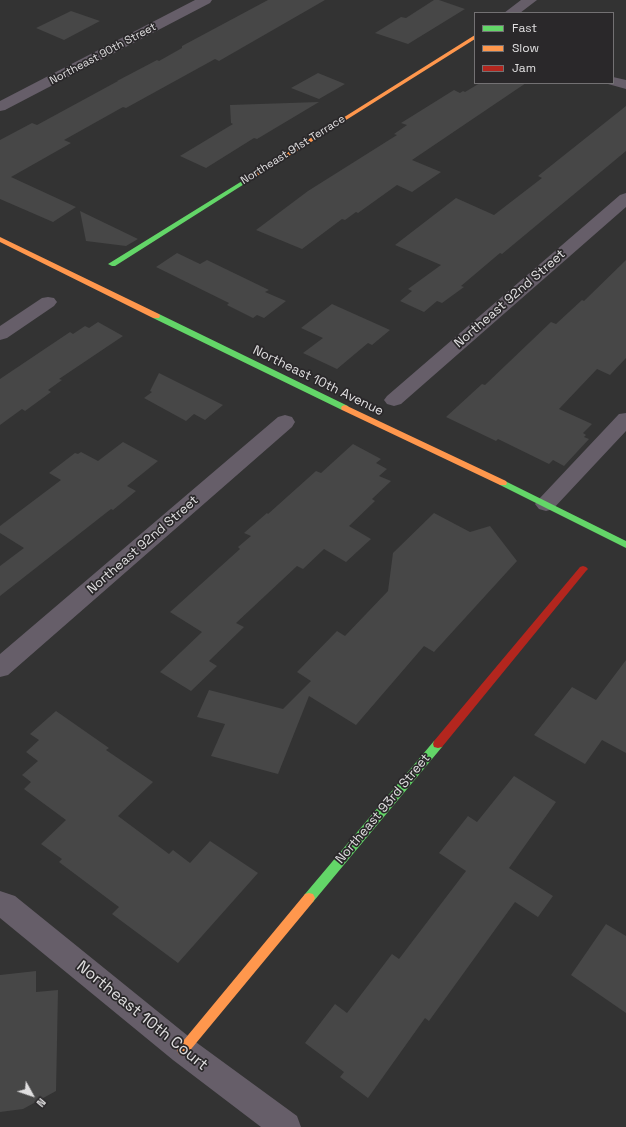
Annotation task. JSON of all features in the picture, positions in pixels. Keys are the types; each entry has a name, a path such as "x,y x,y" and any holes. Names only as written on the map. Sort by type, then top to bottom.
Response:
{"street":[{"name":"Northeast 90th Street","path":"0,107 205,0"},
{"path":"512,12 530,0"},
{"name":"Northeast 91st Terrace","path":"112,264 474,37"},
{"path":"614,81 626,85"},
{"name":"Northeast 92nd Street","path":"394,400 626,198"},
{"name":"Northeast 10th Avenue","path":"0,239 317,396 546,504 626,546"},
{"path":"0,334 48,302"},
{"path":"546,504 626,419"},
{"name":"Northeast 92nd Street","path":"0,668 285,422"},
{"name":"Northeast 93rd Street","path":"183,1050 583,569"},
{"name":"Northeast 10th Court","path":"0,904 5,905 183,1050 286,1127"}],"building":[{"path":"268,0 325,0 219,61 215,59 64,140 71,143 11,177 76,207 53,222 0,199 0,140 32,123 37,125 157,60 159,61 182,48 182,46"},
{"path":"434,0 439,0 465,9 408,44 375,33 401,17 406,18"},
{"path":"71,11 100,21 64,40 36,28"},
{"path":"318,73 345,84 319,99 291,88"},
{"path":"478,84 525,84 412,160 441,172 412,192 397,185 358,213 356,212 345,220 342,219 302,249 256,230 308,191 397,135 394,134 407,125 401,123 454,90 460,93 463,91 465,92"},
{"path":"319,102 257,139 254,138 206,168 180,156 233,124 231,123 230,105"},
{"path":"626,106 626,151 461,286 464,287 442,303 437,301 424,312 400,301 412,291 408,289 441,265 395,245 456,198 494,215 542,178 538,176"},
{"path":"80,211 138,239 126,246 86,241"},
{"path":"177,253 200,264 207,260 269,290 265,292 286,301 264,318 257,315 253,318 227,305 229,303 156,267"},
{"path":"626,260 626,358 610,375 597,369 559,409 592,424 583,433 586,435 584,437 589,439 564,466 553,460 549,464 498,439 496,441 446,417 482,384 485,385 551,322 556,324 582,300 584,301"},
{"path":"332,304 390,330 372,345 368,343 337,369 303,353 323,338 301,328"},
{"path":"98,322 123,336 59,379 62,380 48,390 51,392 25,411 22,409 0,425 0,379 70,332 73,334 85,326 89,328"},
{"path":"159,373 223,405 205,420 194,414 186,421 144,398 152,392 150,391"},
{"path":"123,442 158,461 127,486 136,491 0,596 0,566 24,548 0,533 0,526 61,480 49,473 75,453 78,454 81,452 98,461"},
{"path":"353,444 381,459 376,463 387,469 379,476 391,481 372,499 375,501 349,526 371,539 346,562 324,549 303,569 297,566 236,623 244,627 209,661 217,666 191,691 160,672 202,632 170,612 240,549 238,547 251,536 244,533 267,513 268,514 316,471 321,473"},
{"path":"434,513 470,532 490,526 517,561 434,652 424,646 356,725 309,696 278,774 211,756 225,724 197,717 209,690 283,709 311,681 297,672 337,631 345,636 388,591 393,553"},
{"path":"626,660 626,753 602,740 585,764 534,735 572,687 596,700"},
{"path":"56,711 109,748 106,750 153,782 118,816 169,854 173,850 190,863 210,841 258,873 178,963 112,914 119,907 59,862 62,859 41,844 66,820 24,789 31,782 22,775 38,761 26,752 39,740 30,734"},
{"path":"514,776 556,802 509,868 553,896 538,917 515,902 429,1021 425,1018 368,1098 340,1077 344,1072 305,1043 335,1004 347,1013 392,954 399,959 466,871 439,853 468,816 477,822"},
{"path":"606,924 626,936 626,1013 571,975"},
{"path":"36,971 36,992 58,990 56,1091 23,1109 0,1112 0,975"}],"traffic: fast":[{"path":"112,264 247,180"},
{"path":"156,316 345,408"},
{"path":"503,483 626,545"},
{"path":"309,898 438,744"}],"traffic: slow":[{"path":"247,180 474,38"},
{"path":"0,239 156,316"},
{"path":"345,408 503,483"},
{"path":"183,1050 309,898"}],"traffic: jam":[{"path":"438,744 583,569"}]}
